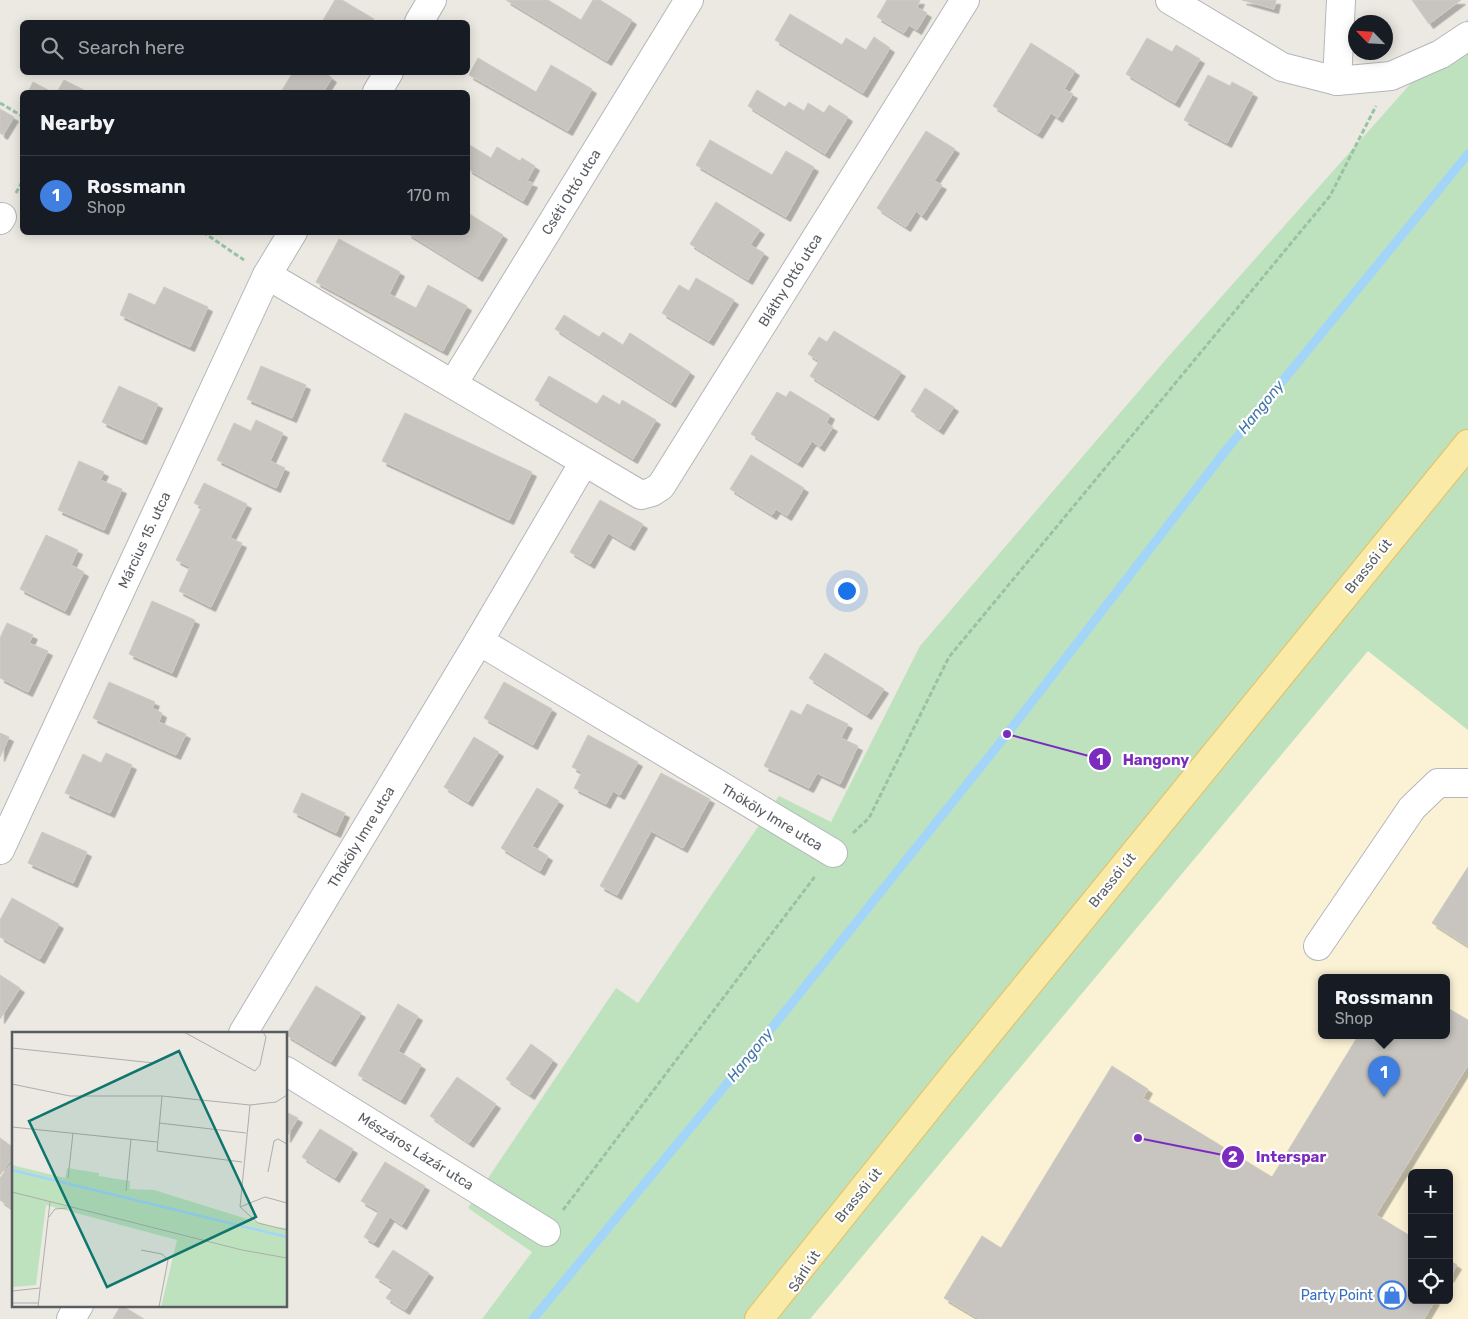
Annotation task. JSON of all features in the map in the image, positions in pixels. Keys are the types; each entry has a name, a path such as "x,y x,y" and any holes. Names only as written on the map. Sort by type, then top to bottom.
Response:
{"main road":[{"name":"Brassói út","path":"759,1319 955,1074 1468,444"}],"street":[{"path":"420,20 432,0"},
{"name":"Cséti Ottó utca","path":"453,384 689,0"},
{"name":"Bláthy Ottó utca","path":"584,462 641,495 652,492 661,486 965,0"},
{"path":"1170,0 1282,68 1336,81 1392,76 1441,54 1468,36"},
{"path":"1336,81 1341,0"},
{"path":"378,90 387,75"},
{"name":"Március 15. utca","path":"0,850 267,275 291,235"},
{"path":"267,275 584,462"},
{"name":"Thököly Imre utca","path":"244,1032 479,641 584,462"},
{"name":"Thököly Imre utca","path":"479,641 833,853"},
{"path":"1318,946 1412,808 1438,783 1468,783"},
{"name":"Mészáros Lázár utca","path":"288,1072 546,1232"},
{"name":"Sárli út","path":"773,1319 835,1223"},
{"path":"71,1319 78,1306"}],"path":[{"path":"546,1232 833,853 869,818 949,657 1330,196 1392,76"},
{"path":"0,102 20,115"},
{"path":"207,235 267,275"}],"shaded area":[{"path":"1368,651 1468,730 1468,1319 810,1319"}],"green space":[{"path":"1468,19 1468,730 1368,651 810,1319 482,1319 532,1252 468,1208 616,988 638,1003 779,796 831,822 920,646 1168,357"}],"building":[{"path":"335,0 342,0 374,19 373,20 323,20"},
{"path":"506,0 548,0 581,20 593,0 600,0 632,20 607,61"},
{"path":"887,0 920,0 917,7 927,13 917,30 909,25 904,33 877,17"},
{"path":"1242,0 1276,0 1274,9"},
{"path":"1412,0 1461,0 1429,24"},
{"path":"790,14 842,45 846,38 866,50 874,37 890,48 863,93 775,40"},
{"path":"1147,38 1172,52 1176,45 1200,59 1175,103 1126,74"},
{"path":"1031,43 1075,71 1064,89 1073,94 1058,118 1051,113 1038,134 993,106"},
{"path":"478,58 536,92 551,65 592,89 568,131 469,75"},
{"path":"291,75 328,75 332,78 324,90 282,90"},
{"path":"1208,75 1230,86 1232,82 1253,93 1227,143 1184,120"},
{"path":"64,80 84,90 58,90"},
{"path":"33,82 48,90 29,90"},
{"path":"757,90 785,107 789,102 804,111 808,103 824,113 829,105 848,117 825,154 748,106"},
{"path":"0,109 14,117 3,135 0,133"},
{"path":"926,131 955,149 934,181 942,185 922,216 916,211 906,227 877,208"},
{"path":"710,140 772,175 786,151 814,167 786,217 696,165"},
{"path":"470,145 491,158 497,147 520,161 522,158 535,166 527,181 533,183 523,201 470,170"},
{"path":"716,202 760,230 750,245 764,253 748,280 690,244"},
{"path":"470,214 503,235 478,277 410,235 470,235"},
{"path":"339,239 400,272 389,294 416,308 428,285 467,306 443,351 316,282"},
{"path":"696,278 734,300 709,341 662,313 679,285 689,291"},
{"path":"164,287 208,307 190,347 120,315 129,293 155,305"},
{"path":"564,315 599,337 603,332 623,345 630,333 690,372 671,403 555,329"},
{"path":"834,331 901,372 874,416 810,376 819,361 808,354 819,337 827,342"},
{"path":"261,366 306,385 292,418 247,399"},
{"path":"549,376 597,404 603,395 620,405 622,400 656,420 633,459 535,400"},
{"path":"119,386 158,404 142,440 102,422"},
{"path":"925,388 954,407 939,430 911,411"},
{"path":"790,391 830,415 826,423 833,427 820,447 812,441 798,463 751,434 777,392 786,397"},
{"path":"405,413 532,472 509,520 382,461"},
{"path":"256,420 283,433 270,461 285,468 276,488 217,460 234,423 251,431"},
{"path":"751,455 804,488 787,516 776,509 772,515 730,489"},
{"path":"79,461 104,472 100,480 122,489 104,530 58,510"},
{"path":"204,483 247,504 230,538 242,543 211,607 179,591 190,567 176,560 202,507 194,503"},
{"path":"600,500 643,524 630,546 608,533 590,564 570,552"},
{"path":"46,535 78,550 71,565 84,572 65,611 20,589"},
{"path":"152,601 195,620 172,673 129,654"},
{"path":"7,623 33,635 29,643 48,651 28,692 0,678 0,638"},
{"path":"825,653 884,689 867,715 809,678"},
{"path":"109,682 155,702 152,708 162,713 159,722 186,734 176,755 93,718"},
{"path":"504,682 552,709 533,745 484,718"},
{"path":"807,704 848,724 841,738 858,746 840,784 817,773 809,788 764,766 791,710 801,715"},
{"path":"0,733 9,737 0,757"},
{"path":"588,735 638,762 620,795 613,791 606,804 574,788 582,772 572,767"},
{"path":"474,737 499,752 468,802 444,787"},
{"path":"106,753 132,765 110,813 65,793 83,754 101,763"},
{"path":"661,773 710,799 683,848 651,831 617,895 600,886"},
{"path":"537,788 559,801 532,846 548,856 540,871 501,848"},
{"path":"302,793 345,813 336,833 293,812"},
{"path":"42,832 87,852 73,883 28,863"},
{"path":"1468,867 1468,946 1432,923"},
{"path":"12,898 59,924 40,959 0,937 0,920"},
{"path":"0,975 20,988 0,1019"},
{"path":"316,986 361,1013 331,1062 288,1036 288,1032"},
{"path":"398,1004 418,1016 398,1051 421,1065 401,1100 358,1075"},
{"path":"1450,1009 1468,1020 1468,1065 1376,1215 1408,1235 1408,1304 1433,1304 1424,1319 979,1319 944,1298 982,1236 1001,1248 1112,1066 1148,1089 1143,1098 1272,1177 1356,1039 1450,1039"},
{"path":"531,1044 553,1060 530,1095 506,1079"},
{"path":"457,1077 496,1104 469,1143 430,1116"},
{"path":"288,1113 298,1118 288,1135"},
{"path":"320,1129 353,1149 335,1178 302,1157"},
{"path":"0,1138 12,1147 12,1159 0,1175"},
{"path":"385,1162 425,1186 402,1225 390,1217 374,1243 364,1237 379,1211 361,1201"},
{"path":"12,1163 12,1208 0,1200 0,1178"},
{"path":"393,1250 429,1273 405,1310 386,1298 393,1288 375,1277"},
{"path":"1453,1262 1457,1265 1453,1272"},
{"path":"120,1306 123,1306 144,1319 113,1319"}],"waterway":[{"name":"Hangony","path":"533,1319 739,1069 1007,734 1223,454 1468,154"}],"place":[{"name":"Hangony","path":"1007,734"},
{"name":"Rossmann","path":"1384,1097"},
{"name":"Interspar","path":"1138,1138"},
{"name":"Party Point","path":"1392,1295"}]}
